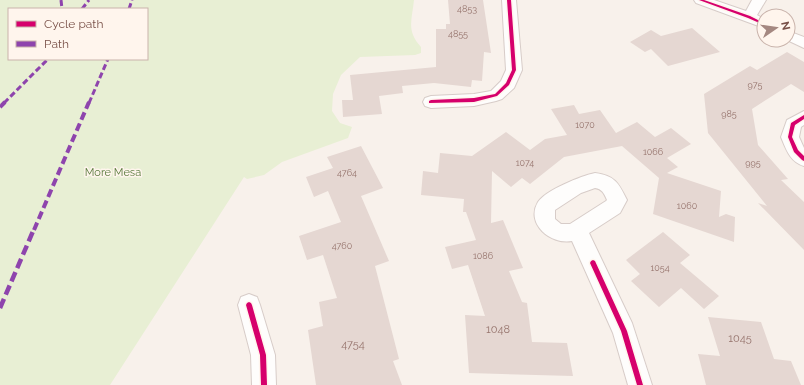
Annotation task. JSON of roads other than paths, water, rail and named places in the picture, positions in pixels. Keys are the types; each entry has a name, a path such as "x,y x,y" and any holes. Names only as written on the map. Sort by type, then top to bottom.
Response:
{"street":[{"path":"431,102 474,100 496,95 508,84 514,70 509,0"},
{"path":"702,0 756,20"},
{"path":"749,17 759,0"},
{"path":"804,117 793,124 790,137 796,151 804,159"},
{"path":"577,230 624,331 640,385"},
{"path":"250,305 263,355 264,385"}],"park label":[{"name":"More Mesa","path":"113,172"}]}
